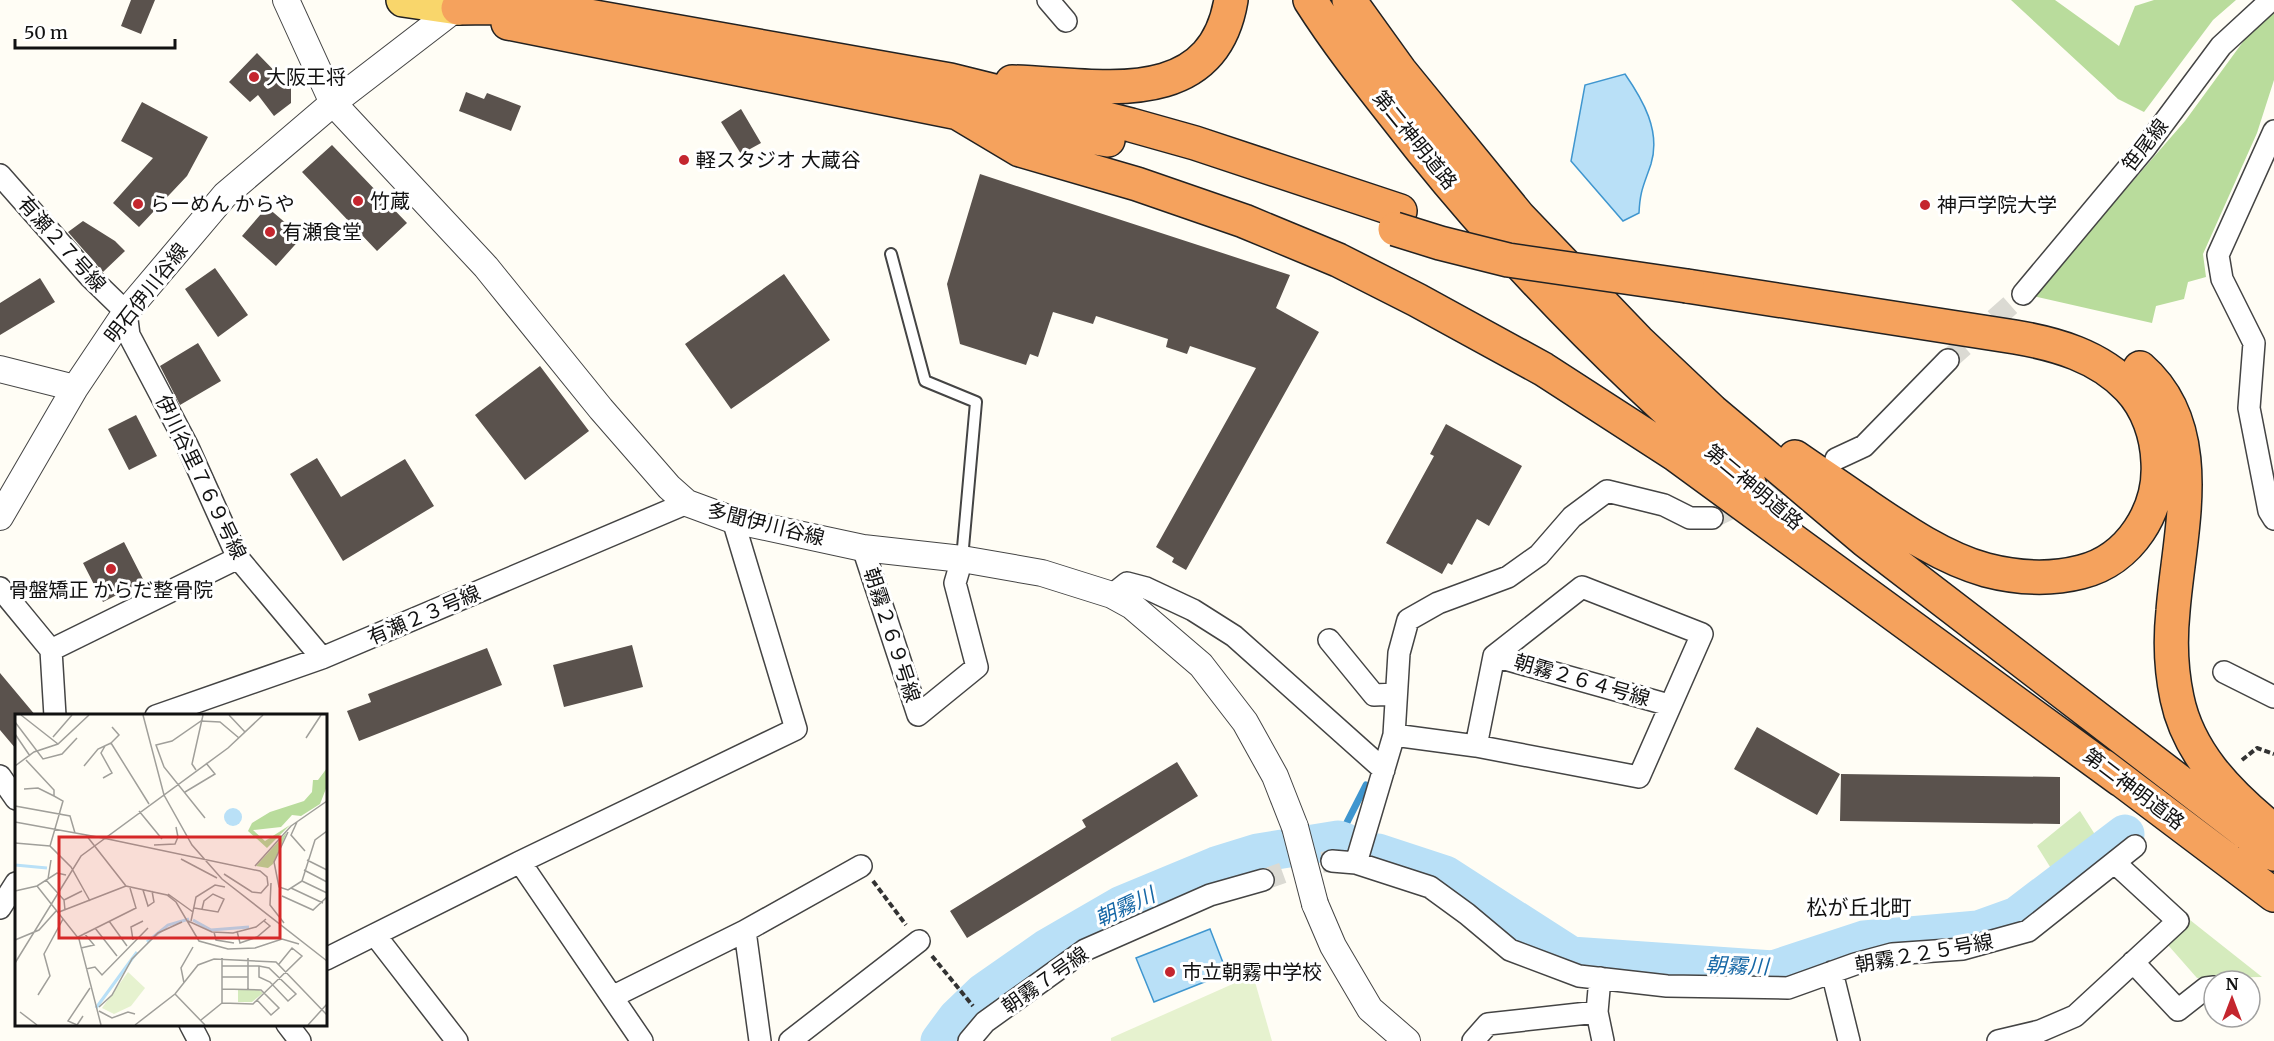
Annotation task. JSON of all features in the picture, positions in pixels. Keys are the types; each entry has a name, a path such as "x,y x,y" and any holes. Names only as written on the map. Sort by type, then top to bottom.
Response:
{"highway":[{"path":"952,95 1058,83 1114,88 1137,87 1177,77 1208,55 1227,21 1231,0"},
{"name":"第二神明道路","path":"1310,0 1372,86 1440,173 1549,297 1683,428 1843,562 2121,780 2274,895"},
{"name":"第二神明道路","path":"1349,0 1459,146 1519,217 1638,341 1712,411 1866,541 2274,854"},
{"path":"462,4 555,9 952,95 1195,143 1397,220 1446,226 1510,242 2015,337 2066,349 2110,371 2129,388 2144,408 2153,429 2158,451 2159,475 2155,498 2147,519 2133,539 2119,552 2083,572 2036,578 1985,569 1964,562 1900,528 1798,459 1677,365 1593,294"},
{"path":"952,95 1020,150 1137,184 1244,221 1338,260 1543,369 1676,455 2121,780"},
{"path":"1688,276 2045,323 2101,341 2124,355 2145,373 2162,394 2174,416 2181,440 2184,465 2184,520 2175,586 2171,644 2177,700 2196,748 2211,770 2274,831"}],"main road":[{"path":"403,0 462,4"}],"street":[{"name":"多聞伊川谷線","path":"286,0 333,103 486,267 601,409 669,487 687,503 733,520 863,548 962,559 1042,573 1112,595 1132,606 1201,665 1245,722 1275,776 1295,827 1315,904 1333,946 1370,1010 1407,1041"},
{"path":"1048,0 1066,21"},
{"name":"笹尾線","path":"2023,294 2145,148 2221,46 2271,0"},
{"name":"明石伊川谷線","path":"0,517 75,388 126,312 225,195 333,103 462,4"},
{"path":"2274,131 2218,255 2222,279 2254,343 2249,408 2269,511 2274,519"},
{"name":"有瀬２７号線","path":"0,175 90,278 126,312"},
{"name":"伊川谷里７６９号線","path":"126,312 129,335 187,445 238,558 322,658"},
{"path":"1836,459 1864,446 1948,360"},
{"path":"0,369 75,388"},
{"path":"1332,861 1356,863 1394,735 1399,653 1408,620 1438,603 1508,577 1539,555 1572,517 1607,491 1664,505 1690,518 1712,518"},
{"name":"有瀬２３号線","path":"162,714 322,658 687,503"},
{"path":"327,959 520,862 796,729 733,520"},
{"name":"朝霧２６９号線","path":"863,548 918,715 977,667 955,583 962,559"},
{"path":"51,650 238,558"},
{"path":"1112,595 1126,583 1146,588 1193,610 1234,636 1384,770"},
{"path":"1394,735 1476,746 1639,777 1702,634 1582,586 1494,656 1476,746"},
{"path":"0,588 51,650 55,714"},
{"path":"1329,640 1374,695 1396,694"},
{"name":"朝霧２６４号線","path":"1494,656 1669,705"},
{"path":"2224,672 2274,696"},
{"path":"0,771 15,765"},
{"path":"0,776 15,798"},
{"name":"朝霧２２５号線","path":"1356,863 1430,887 1510,950 1579,976 1667,986 1788,988 1892,954 1963,949 2028,931 2135,846"},
{"path":"520,862 642,1041"},
{"path":"1998,1041 2040,1030 2075,1016 2178,921 2115,862"},
{"path":"612,997 745,931 861,866"},
{"name":"朝霧７号線","path":"969,1041 985,1022 1085,950 1210,895 1263,880"},
{"path":"0,908 15,885"},
{"path":"745,931 760,1041"},
{"path":"375,935 458,1041"},
{"path":"790,1041 918,941"},
{"path":"2133,962 2178,1010 2202,991"},
{"path":"1832,972 1849,1041"},
{"path":"1600,978 1598,1012 1603,1041"},
{"path":"1473,1041 1488,1024 1598,1012"},
{"path":"289,1026 300,1041"}],"lane":[{"path":"891,254 925,381 976,402 962,559"}],"path":[{"path":"2242,760 2258,748 2274,754"},
{"path":"861,866 918,941 962,990"}],"green space":[{"path":"2011,0 2055,0 2119,46 2135,6 2154,0 2236,0 2213,20 2144,112 2118,99"},
{"path":"2274,7 2274,80 2257,133 2203,254 2206,277 2188,282 2184,299 2156,306 2152,323 2033,296 2185,121 2245,39"},
{"path":"2080,811 2101,844 2057,878 2037,846"},
{"path":"2190,920 2252,969 2202,969 2202,978 2197,978 2168,945"},
{"path":"1253,975 1272,1041 1111,1041 1111,1038"}],"water":[{"path":"1625,74 1644,105 1654,140 1651,164 1641,193 1639,213 1623,221 1571,161 1585,85"},
{"path":"1210,929 1227,973 1154,1002 1136,958"}],"building":[{"path":"131,0 155,0 141,34 121,26"},
{"path":"257,53 291,88 291,103 274,116 258,95 250,102 229,82"},
{"path":"466,92 484,99 487,93 521,106 511,131 459,111"},
{"path":"142,102 208,137 187,176 139,227 113,203 153,158 121,141"},
{"path":"741,109 761,143 741,154 721,122"},
{"path":"332,145 407,223 377,251 302,172"},
{"path":"980,174 1290,275 1276,308 1319,332 1186,570 1172,562 1174,558 1156,547 1256,368 1190,346 1187,354 1166,347 1168,339 1096,316 1093,324 1053,312 1038,357 1030,354 1026,365 960,344 947,284"},
{"path":"267,207 302,237 276,266 242,236"},
{"path":"83,221 115,241 125,251 103,272 68,232"},
{"path":"215,268 248,315 218,337 185,289"},
{"path":"784,274 830,340 731,409 685,344"},
{"path":"40,278 55,302 0,335 0,303"},
{"path":"198,343 221,381 180,405 160,366"},
{"path":"540,366 589,431 525,480 475,415"},
{"path":"136,415 157,456 129,470 108,429"},
{"path":"1446,424 1522,466 1489,526 1477,519 1452,565 1448,563 1442,574 1386,543 1434,456 1430,454"},
{"path":"317,458 341,497 405,459 434,506 343,561 290,474"},
{"path":"124,542 144,581 103,602 83,563"},
{"path":"632,645 643,687 564,707 553,665"},
{"path":"487,648 502,685 359,741 347,711 371,702 368,694"},
{"path":"0,673 34,714 15,714 15,748 0,730"},
{"path":"1757,727 1840,774 1817,815 1734,769"},
{"path":"1177,762 1198,796 967,938 950,911 1086,827 1082,820"},
{"path":"1841,774 2060,777 2060,824 1840,821"}],"waterway":[{"path":"1338,840 1366,785"},
{"name":"朝霧川","path":"1378,853 1445,875 1571,956 1773,970 1864,940 1978,930 2017,916 2125,834"},
{"name":"朝霧川","path":"940,1041 957,1018 983,993 1046,949 1122,905 1216,866 1258,853 1338,840 1344,842"}],"tunnel":[{"path":"1948,360 2023,294"},
{"path":"1712,518 1803,474"},
{"path":"1263,880 1304,865 1332,861"}],"place":[{"name":"大阪王将","path":"254,77"},
{"name":"軽スタジオ 大蔵谷","path":"684,160"},
{"name":"竹蔵","path":"358,201"},
{"name":"らーめん からや","path":"138,204"},
{"name":"神戸学院大学","path":"1925,205"},
{"name":"有瀬食堂","path":"270,232"},
{"name":"骨盤矯正 からだ整骨院","path":"111,569"},
{"name":"市立朝霧中学校","path":"1170,972"}],"district":[{"name":"松が丘北町","path":"1859,908"}]}
